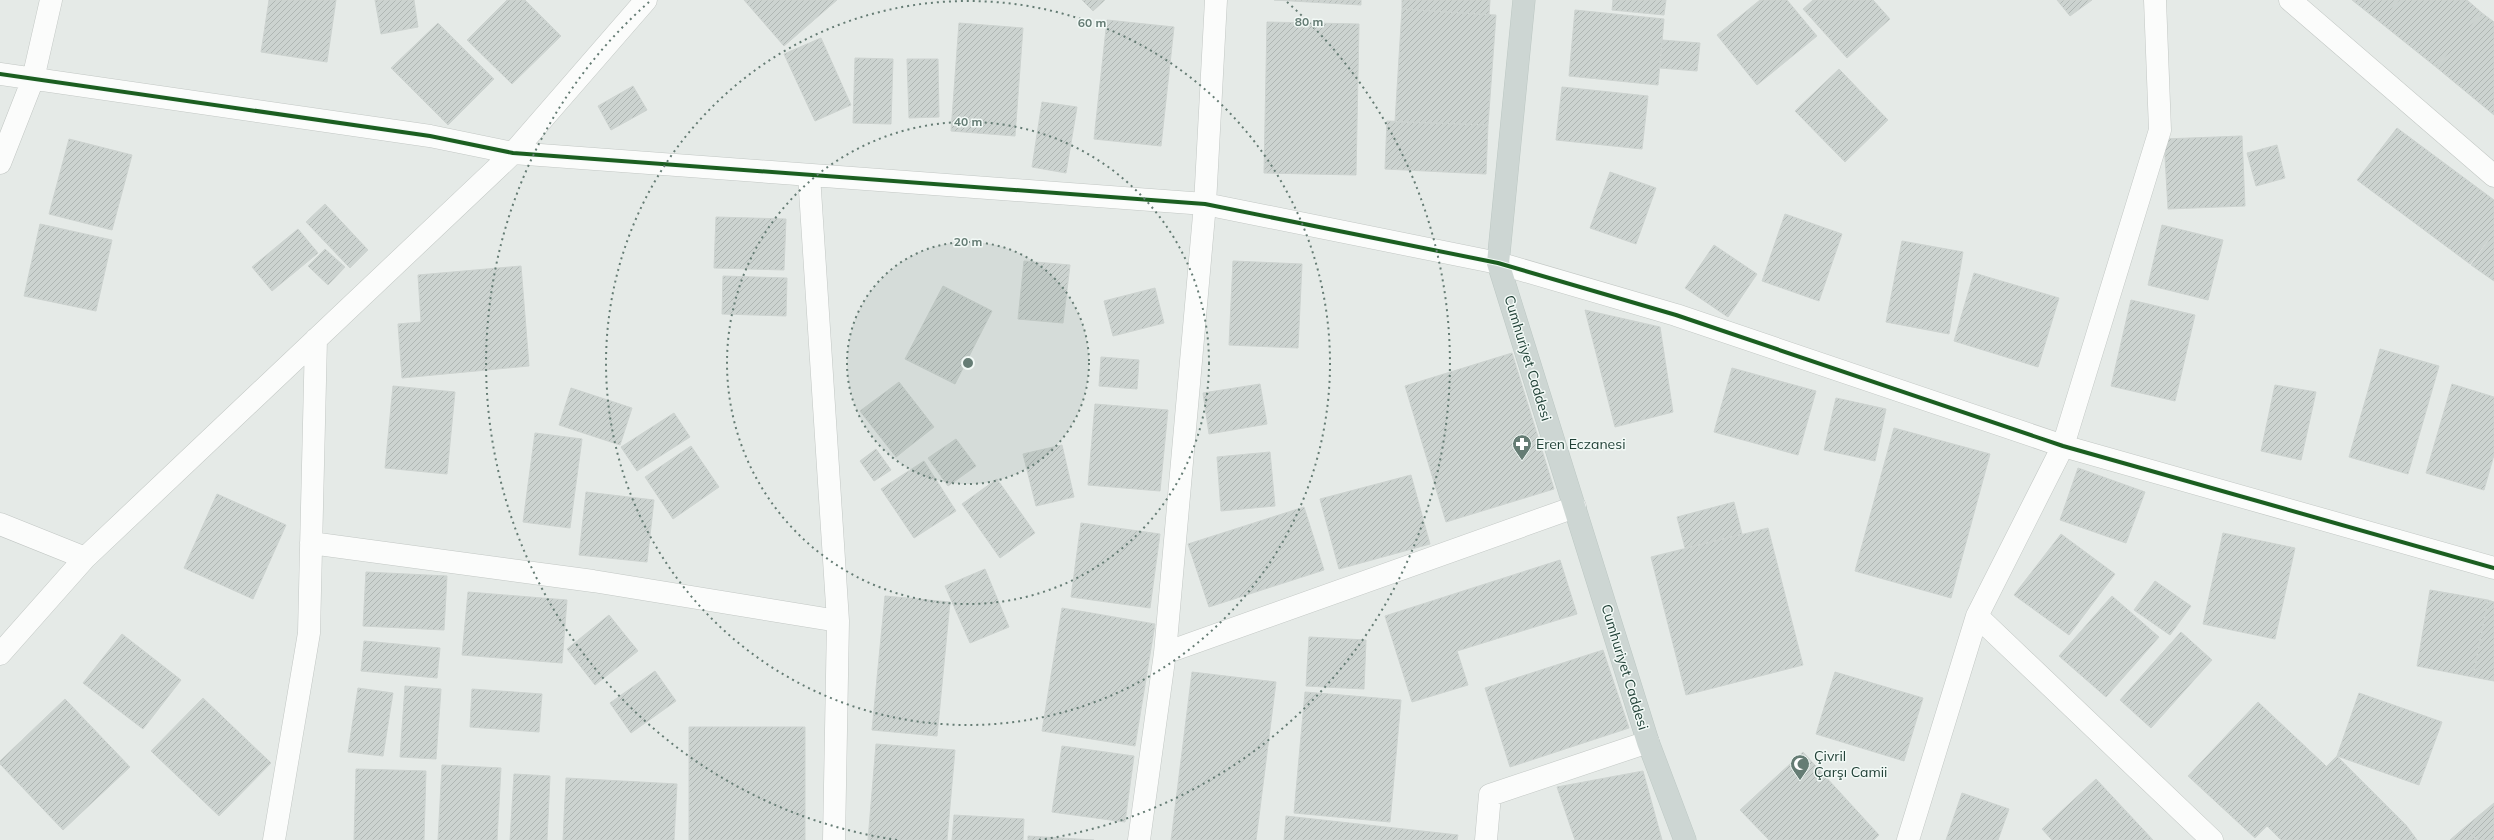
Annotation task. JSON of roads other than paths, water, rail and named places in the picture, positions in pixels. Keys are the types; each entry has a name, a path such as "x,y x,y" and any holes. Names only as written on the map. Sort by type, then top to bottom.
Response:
{"main road":[{"name":"Cumhuriyet Caddesi","path":"1524,0 1498,263 1648,742 1685,840"}],"street":[{"path":"0,163 33,79 51,0"},
{"path":"0,654 85,558 513,153 646,0"},
{"path":"1139,840 1165,653 1205,204 1216,0"},
{"path":"1908,840 1977,616 2064,446 2160,130 2155,0"},
{"path":"2290,0 2494,176"},
{"path":"0,74 430,136 513,153 1205,204 1498,263 1676,315 2064,446 2494,568"},
{"path":"810,175 838,621 834,840"},
{"path":"274,840 309,633 316,339"},
{"path":"1165,653 1575,506"},
{"path":"0,524 85,558"},
{"path":"311,543 593,582 838,621"},
{"path":"1977,616 2212,840"},
{"path":"1486,840 1490,795 1648,742"}],"place":[{"name":"Eren Eczanesi","path":"1522,461"},
{"name":"Çivril Çarşı Camii","path":"1800,781"}]}
